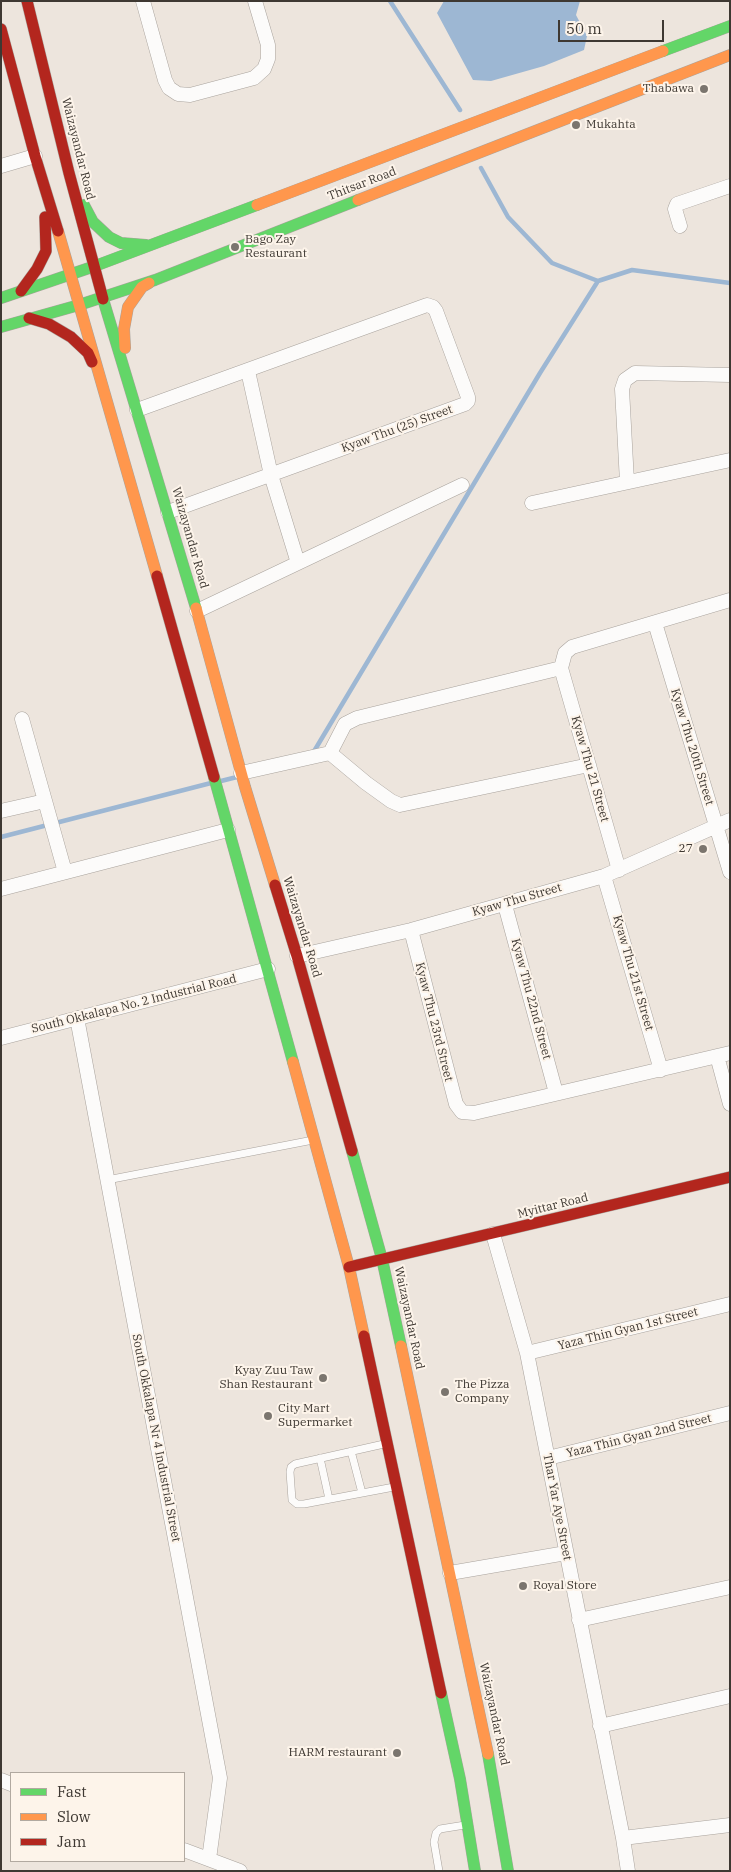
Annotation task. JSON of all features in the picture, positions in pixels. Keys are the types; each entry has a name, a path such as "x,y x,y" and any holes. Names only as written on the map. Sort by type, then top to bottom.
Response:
{"main road":[{"name":"Waizayandar Road","path":"27,1 69,173 103,297 197,611 197,667 228,830 268,969 348,1267 397,1487 469,1778 468,1824 475,1871"},
{"name":"Thitsar Road","path":"1,298 71,275 730,26"},
{"name":"Waizayandar Road","path":"1,29 4,55 101,381 197,667 241,773 296,956 382,1259 493,1775 508,1871"},
{"name":"Thitsar Road","path":"1,327 79,305 155,280 730,55"},
{"path":"69,173 93,222 109,237 121,243 151,245"},
{"path":"21,292 37,270 46,251 43,184"},
{"path":"126,374 124,329 128,307 142,287 155,280"},
{"path":"29,318 49,324 71,337 88,353 101,381"},
{"name":"Myittar Road","path":"348,1267 730,1177"},
{"path":"469,1778 493,1775"}],"street":[{"path":"143,1 164,80 169,88 178,94 190,95 254,78 264,69 268,59 268,46 255,1"},
{"path":"1,166 35,156"},
{"path":"680,226 675,209 677,204 730,186"},
{"name":"Kyaw Thu (25) Street","path":"137,410 427,305 433,307 436,311 468,397 468,401 465,404 168,512"},
{"path":"248,371 271,475 298,563"},
{"path":"627,482 622,389 625,380 635,374 730,375"},
{"path":"532,503 730,460"},
{"path":"197,611 462,485"},
{"path":"241,773 330,753 345,724 356,718 561,668 565,653 572,647 730,600"},
{"name":"Kyaw Thu 20th Street","path":"655,623 730,872"},
{"name":"Kyaw Thu 21 Street","path":"561,668 619,870"},
{"path":"22,718 65,872"},
{"path":"330,753 390,801 400,805 589,765"},
{"path":"1,811 45,801"},
{"name":"Kyaw Thu Street","path":"296,956 411,930 604,876 730,820"},
{"path":"1,889 228,830"},
{"name":"Kyaw Thu 21st Street","path":"604,876 662,1070"},
{"name":"Kyaw Thu 22nd Street","path":"505,904 556,1093"},
{"name":"Kyaw Thu 23rd Street","path":"411,930 456,1104 462,1112 474,1113 556,1093"},
{"name":"South Okkalapa No. 2 Industrial Road","path":"1,1038 268,969"},
{"name":"South Okkalapa Nr 4 Industrial Street","path":"77,1018 220,1778 209,1859"},
{"path":"556,1093 723,1055 730,1104"},
{"name":"Thar Yar Aye Street","path":"493,1234 527,1353 628,1871"},
{"name":"Yaza Thin Gyan 1st Street","path":"527,1353 730,1304"},
{"name":"Yaza Thin Gyan 2nd Street","path":"548,1458 730,1413"},
{"path":"450,1573 566,1553"},
{"path":"579,1620 730,1587"},
{"path":"600,1726 730,1696"},
{"path":"623,1838 730,1825"},
{"path":"185,1850 240,1871"}],"lane":[{"path":"107,1180 314,1140"},
{"path":"387,1444 295,1464 291,1467 290,1472 292,1500 297,1504 304,1504 397,1487"},
{"path":"350,1452 362,1493"},
{"path":"320,1458 329,1499"},
{"path":"439,1871 434,1842 436,1833 440,1830 468,1824"}],"water":[{"path":"444,1 580,1 576,15 587,36 584,50 544,66 491,81 473,80 437,13"}],"waterway":[{"path":"390,1 460,110"},
{"path":"481,168 508,217 552,263 598,281 632,270 730,283"},
{"path":"313,753 540,373 598,281"},
{"path":"221,781 237,777"},
{"path":"1,837 211,783"}],"traffic: fast":[{"path":"663,51 730,26"},
{"path":"1,327 79,305 155,280 358,200"},
{"path":"84,205 93,222 109,237 121,243 146,245"},
{"path":"1,298 95,266 257,205"},
{"path":"103,299 196,608"},
{"path":"214,777 293,1062"},
{"path":"352,1151 382,1259 401,1346"},
{"path":"441,1693 460,1779 475,1871"},
{"path":"488,1754 508,1871"}],"traffic: slow":[{"path":"257,205 663,51"},
{"path":"358,200 730,55"},
{"path":"58,231 157,576"},
{"path":"125,348 124,329 128,307 142,287 149,283"},
{"path":"196,608 245,787 275,885"},
{"path":"293,1062 349,1267 364,1336"},
{"path":"401,1346 488,1754"}],"traffic: jam":[{"path":"27,1 69,173 103,299"},
{"path":"1,29 35,156 58,231"},
{"path":"21,291 37,269 46,251 45,217"},
{"path":"29,318 49,324 71,337 88,353 92,362"},
{"path":"157,576 214,777"},
{"path":"275,885 352,1151"},
{"path":"349,1267 730,1177"},
{"path":"364,1336 441,1693"}],"place":[{"name":"Thabawa","path":"704,89"},
{"name":"Mukahta","path":"576,125"},
{"name":"Bago Zay Restaurant","path":"235,247"},
{"name":"27","path":"703,849"},
{"name":"Kyay Zuu Taw Shan Restaurant","path":"323,1378"},
{"name":"The Pizza Company","path":"445,1392"},
{"name":"City Mart Supermarket","path":"268,1416"},
{"name":"Royal Store","path":"523,1586"},
{"name":"HARM restaurant","path":"397,1753"}]}
